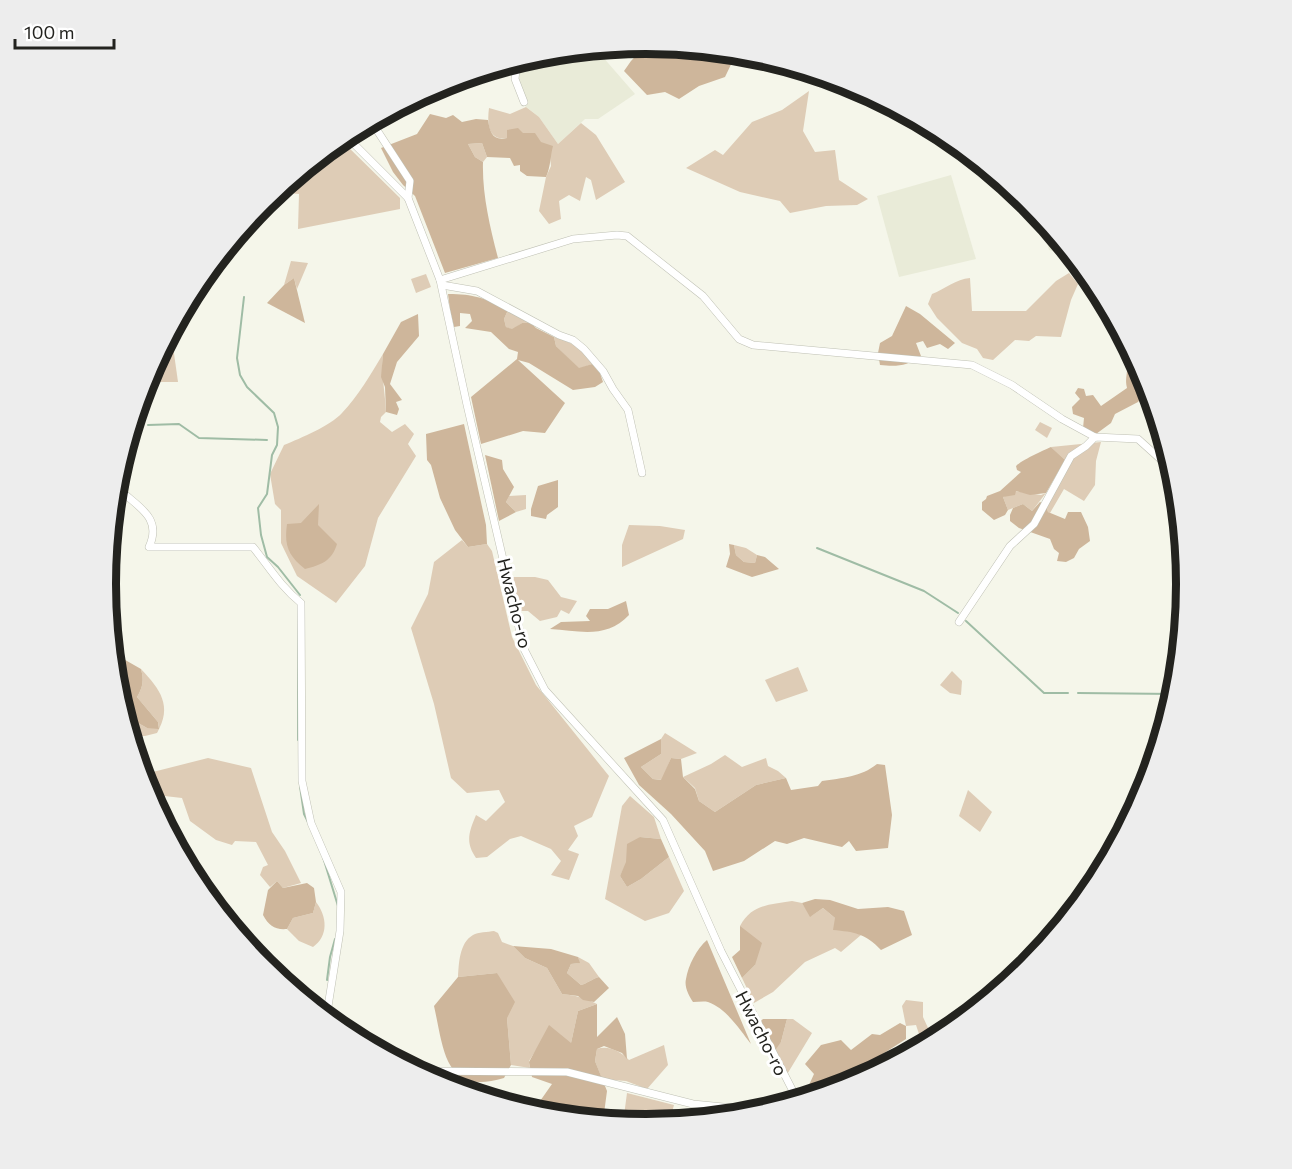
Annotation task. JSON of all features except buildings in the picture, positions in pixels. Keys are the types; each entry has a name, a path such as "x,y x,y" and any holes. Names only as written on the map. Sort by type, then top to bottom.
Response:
{"street":[{"path":"516,70 515,80 524,102"},
{"path":"376,128 410,182 408,198"},
{"name":"Hwacho-ro","path":"352,143 408,198 441,283 524,649 545,690 663,820 720,951 794,1094"},
{"path":"441,283 573,240 627,236 703,296 739,339 753,345 972,366 1012,385 1062,419 1095,437 1138,439 1161,460"},
{"path":"441,283 477,291 559,335 573,340 584,350 603,371 628,410 642,473"},
{"path":"959,622 1010,546 1034,524 1071,456 1095,437"},
{"path":"124,493 142,508 154,527 154,537 149,547 253,548 270,571 301,603 302,781 311,824 341,892 340,931 328,1008"},
{"path":"435,1071 567,1072 693,1104 731,1108"}],"shaded area":[{"path":"637,54 646,54 681,55 732,62 725,77 699,86 679,99 665,92 647,95 624,71"},
{"path":"602,56 635,94 598,119 585,119 558,144 539,117 520,102 521,69"},
{"path":"809,91 803,131 815,152 835,150 839,180 868,199 857,205 826,206 790,213 780,201 740,192 686,168 715,150 723,155 752,122 782,110"},
{"path":"526,107 539,117 558,144 581,123 596,135 625,182 596,200 591,180 586,177 580,201 569,195 559,201 561,219 549,224 539,211 546,177 551,166 550,156 507,138 496,137 492,134 489,125 489,108 510,114"},
{"path":"430,114 446,118 453,115 462,122 476,119 488,120 495,137 507,138 507,130 518,128 523,133 535,133 541,142 553,146 546,177 527,176 520,171 520,165 514,166 510,158 487,157 482,143 468,144 475,157 483,162 485,198 498,258 445,273 415,196 393,172 381,148 417,134"},
{"path":"482,143 487,157 483,162 475,157 468,144"},
{"path":"347,146 400,198 400,209 298,229 299,194 288,193"},
{"path":"951,175 976,259 899,277 877,196"},
{"path":"1045,235 1059,253 1049,250"},
{"path":"291,261 308,263 297,289 294,278 284,285"},
{"path":"1069,273 1078,284 1061,337 1036,336 1029,341 1015,340 993,360 983,358 977,349 962,343 937,318 928,304 932,294 955,282 970,278 972,311 1026,311 1056,281"},
{"path":"426,274 431,287 416,293 411,279"},
{"path":"294,278 305,323 267,303"},
{"path":"448,294 479,298 508,310 504,319 506,327 512,329 522,323 531,323 554,337 556,346 579,368 592,364 600,373 603,382 595,387 573,390 529,363 518,360 565,403 545,433 523,431 481,444 471,397 517,359 518,352 509,349 491,332 465,328 472,321 470,314 460,313 460,326 454,327"},
{"path":"906,306 920,314 955,343 948,349 940,344 927,348 923,341 916,343 921,356 902,365 880,365 878,353 880,343 892,336"},
{"path":"508,310 531,323 522,323 512,330 506,327 504,319"},
{"path":"418,314 419,336 397,362 390,384 402,400 396,402 399,409 397,415 386,412 385,387 381,377 383,354 401,322"},
{"path":"554,337 581,350 592,364 579,369 556,346"},
{"path":"173,345 178,382 156,382"},
{"path":"383,354 386,412 380,422 392,432 405,424 414,434 408,444 416,456 378,518 365,566 336,603 297,576 281,543 281,510 275,504 270,474 284,445 323,427 342,413 359,392"},
{"path":"1126,360 1142,397 1138,402 1115,414 1111,423 1096,434 1083,428 1084,418 1073,414 1072,407 1080,399 1075,393 1078,388 1084,389 1086,396 1093,395 1101,406 1127,388"},
{"path":"1040,422 1052,428 1047,438 1035,430"},
{"path":"464,424 486,525 487,544 468,547 455,530 440,498 431,465 427,460 426,434"},
{"path":"1101,442 1096,461 1095,485 1084,501 1064,489 1050,513 1048,512 1046,505 1069,464 1051,447"},
{"path":"1051,447 1065,460 1046,493 1030,495 1016,491 1015,495 1003,497 1008,510 1005,515 994,520 982,510 982,502 987,496 1000,491 1021,472 1016,466"},
{"path":"485,455 502,460 503,469 514,487 506,502 516,512 499,521"},
{"path":"558,480 558,507 547,515 546,519 531,516 538,486"},
{"path":"1015,491 1041,495 1046,493 1032,511 1023,504 1008,510 1003,497"},
{"path":"526,495 526,509 516,512 506,502 509,496"},
{"path":"1040,502 1046,505 1048,512 1065,519 1068,512 1081,512 1088,527 1090,541 1079,549 1074,558 1066,562 1057,561 1059,553 1054,549 1050,539 1019,528 1010,521 1013,508 1023,504 1032,511"},
{"path":"319,504 318,525 337,544 329,558 316,566 305,569 288,550 287,524 301,523"},
{"path":"629,525 685,530 683,539 622,567 622,545"},
{"path":"462,540 468,547 487,544 492,551 512,637 536,685 609,776 592,817 574,826 578,836 568,850 579,854 569,880 551,875 561,861 551,849 521,836 510,839 487,857 476,858 470,847 470,832 476,815 486,821 505,802 499,790 467,793 451,778 434,704 411,628 428,594 434,562"},
{"path":"729,544 734,545 736,555 744,562 755,563 757,555 765,557 779,569 752,577 726,567 730,554"},
{"path":"734,545 746,548 757,555 755,563 744,562 736,555"},
{"path":"511,577 535,577 548,580 561,597 577,601 569,614 561,610 557,617 540,621 528,611 520,611"},
{"path":"626,601 629,615 612,628 592,632 550,629 561,622 590,621 586,616 590,609 608,609"},
{"path":"121,657 141,669 141,690 137,697 158,722 159,729 147,728 134,720"},
{"path":"798,667 808,691 776,702 765,680"},
{"path":"141,669 159,691 164,714 162,723 157,733 138,736 134,720 147,728 159,728 158,722 137,697 141,690"},
{"path":"952,671 962,681 961,695 950,693 940,685"},
{"path":"665,733 697,753 681,759 671,758 662,780 653,779 641,767 661,754 661,739"},
{"path":"661,739 661,754 641,767 653,779 661,780 671,758 681,759 683,777 695,789 699,801 715,812 756,785 786,778 791,790 818,786 822,781 858,774 877,764 885,765 892,815 888,848 856,851 849,841 842,847 804,838 787,844 775,841 744,861 713,871 705,851 671,814 639,785 624,758"},
{"path":"725,755 742,767 766,758 768,766 786,778 756,785 715,812 699,801 695,788 683,777"},
{"path":"208,758 251,768 272,832 285,851 301,883 283,888 277,881 270,887 260,875 263,867 268,865 256,842 235,841 232,845 216,840 190,821 182,798 159,795 150,773"},
{"path":"968,790 992,812 980,832 959,816"},
{"path":"630,796 654,817 661,839 640,837 620,876 627,887 669,857 684,891 669,913 645,921 605,899 622,806"},
{"path":"640,837 661,839 669,857 627,887 620,876 626,862 627,844"},
{"path":"277,881 283,888 307,883 314,888 316,902 313,913 293,918 287,929 273,927 263,915 268,890"},
{"path":"815,899 830,900 858,909 888,907 904,911 912,935 881,950 859,934 833,930 835,918 823,908 810,917 802,903"},
{"path":"792,901 802,903 811,916 823,908 835,918 844,931 850,930 861,935 841,952 835,948 805,962 773,992 754,1003 742,978 755,965 740,926 756,909"},
{"path":"316,902 325,926 322,937 313,947 299,941 287,929 293,918 313,913"},
{"path":"740,926 762,943 755,965 742,978 732,957 740,950"},
{"path":"494,931 498,933 502,942 513,946 525,958 547,968 562,994 580,997 597,1004 578,1011 571,1043 536,1050 529,1061 530,1068 511,1065 507,1018 497,973 458,977 462,948 468,939 478,933"},
{"path":"1047,931 1038,942 1036,938"},
{"path":"707,940 751,1044 721,1009 708,1002 693,1002 687,991 686,982 689,969 696,952"},
{"path":"513,946 551,949 578,957 580,963 571,964 567,973 581,985 599,977 609,988 594,1002 583,1000 578,996 562,994 547,968 525,958"},
{"path":"578,957 589,963 599,977 581,985 567,973 571,964 579,963"},
{"path":"497,973 515,1002 507,1018 511,1065 504,1078 484,1082 469,1081 458,1075 450,1065 434,1006 458,977"},
{"path":"906,1000 923,1002 923,1017 930,1033 920,1038 916,1025 906,1026 902,1006"},
{"path":"597,1004 597,1037 617,1017 625,1034 627,1059 622,1053 604,1046 597,1049 595,1061 607,1091 604,1113 538,1104 552,1084 532,1077 529,1062 549,1025 571,1043 578,1011"},
{"path":"763,1019 787,1019 781,1042 776,1049 765,1050 759,1044 753,1028"},
{"path":"787,1019 793,1019 812,1033 786,1076 773,1049 781,1042"},
{"path":"900,1023 906,1026 906,1039 881,1055 879,1061 817,1087 809,1085 814,1074 805,1064 821,1045 841,1040 851,1050 872,1034 880,1035"},
{"path":"664,1045 668,1065 647,1089 626,1081 602,1079 595,1061 597,1049 601,1048 614,1050 629,1060"},
{"path":"627,1093 674,1105 672,1112 666,1114 624,1114"},
{"path":"697,1107 719,1109 715,1110 696,1112"}],"waterway":[{"path":"244,297 237,358 240,375 247,387 274,413 278,427 277,445 272,455 267,494 258,508 261,535 267,557 300,595"},
{"path":"148,425 179,424 199,438 267,440"},
{"path":"817,548 924,591 958,613"},
{"path":"298,607 298,740"},
{"path":"966,621 1044,693 1068,693"},
{"path":"1078,693 1165,694"},
{"path":"300,786 304,814 308,822"},
{"path":"323,857 338,906"},
{"path":"327,980 335,939"}]}
